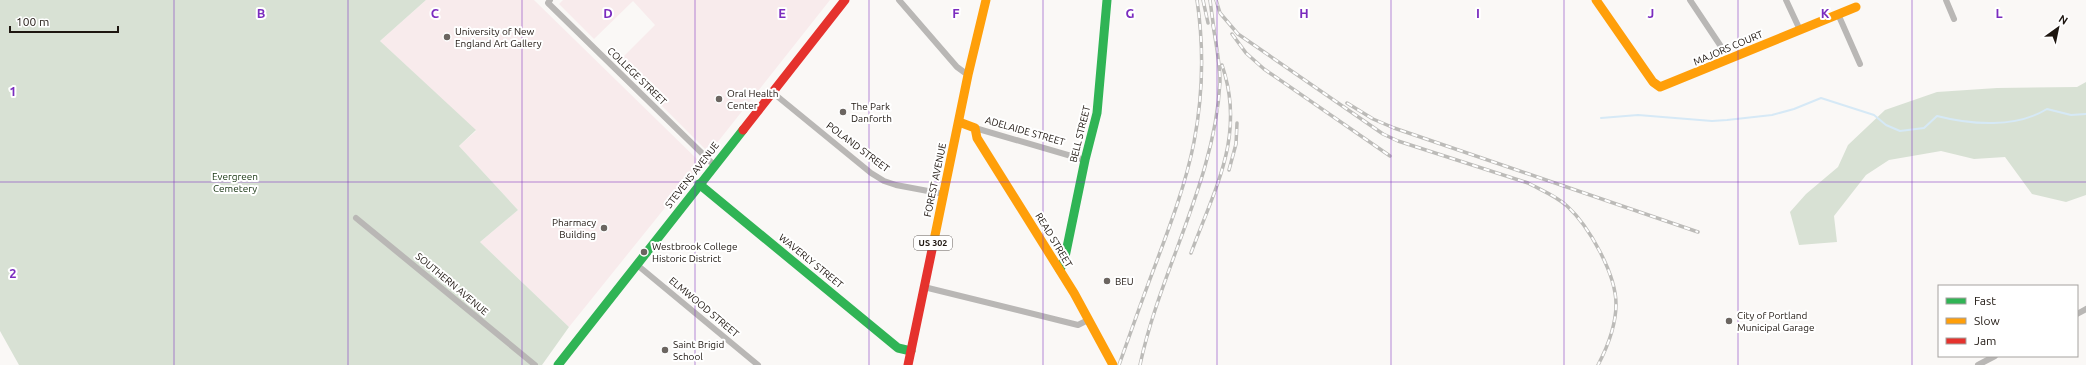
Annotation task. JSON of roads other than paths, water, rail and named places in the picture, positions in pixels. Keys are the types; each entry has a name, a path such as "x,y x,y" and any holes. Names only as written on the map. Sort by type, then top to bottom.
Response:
{"main road":[{"name":"STEVENS AVENUE","path":"558,365 845,0"},
{"name":"FOREST AVENUE","path":"908,365 968,75 986,0"},
{"name":"BELL STREET","path":"1060,270 1065,257 1100,95 1107,0"},
{"name":"MAJORS COURT","path":"1596,0 1653,82 1660,87 1856,7"},
{"name":"ADELAIDE STREET","path":"959,122 975,128"},
{"name":"READ STREET","path":"975,128 977,138 1060,270 1113,365"},
{"name":"WAVERLY STREET","path":"699,184 898,348 911,351"}],"street":[{"name":"COLLEGE STREET","path":"550,0 548,3 714,165"},
{"path":"899,0 958,67 968,75"},
{"path":"1690,0 1720,44"},
{"path":"1786,0 1800,30"},
{"path":"1946,0 1954,19"},
{"path":"1838,14 1860,64"},
{"name":"POLAND STREET","path":"772,92 858,163 884,181 944,194"},
{"name":"ADELAIDE STREET","path":"975,128 1085,160"},
{"name":"SOUTHERN AVENUE","path":"356,218 535,365"},
{"name":"ELMWOOD STREET","path":"636,264 758,365"},
{"path":"924,287 1078,325 1088,320"},
{"path":"1978,365 1993,357"}],"waterway":[{"path":"1601,118 1638,115 1712,121 1727,120 1772,115 1794,109 1821,98 1874,115 1886,125 1900,131 1924,128 1937,116 1979,123 1994,123 2022,119 2047,109 2071,115 2086,114"}],"railway":[{"path":"1119,365 1178,203 1194,142 1202,71 1201,35 1197,0"},
{"path":"1203,0 1208,23"},
{"path":"1210,0 1214,30"},
{"path":"1216,0 1220,13 1238,34 1383,134 1398,141 1528,183 1563,202 1584,226 1600,251 1615,292 1615,320 1608,343 1598,365"},
{"path":"1140,365 1160,295 1198,190 1216,119 1220,75 1213,25"},
{"path":"1232,34 1246,53 1264,69 1390,156"},
{"path":"1191,253 1218,183 1229,138 1231,115 1229,91 1222,65"},
{"path":"1347,103 1373,119 1394,128 1698,232"},
{"path":"1229,170 1236,144 1237,123"}],"place":[{"name":"University of New England Art Gallery","path":"447,37"},
{"name":"Oral Health Center","path":"719,99"},
{"name":"The Park Danforth","path":"843,112"},
{"name":"Pharmacy Building","path":"604,228"},
{"name":"Westbrook College Historic District","path":"644,252"},
{"name":"BEU","path":"1107,281"},
{"name":"City of Portland Municipal Garage","path":"1729,321"},
{"name":"Saint Brigid School","path":"665,350"}],"park label":[{"name":"Evergreen Cemetery","path":"235,182"}]}
